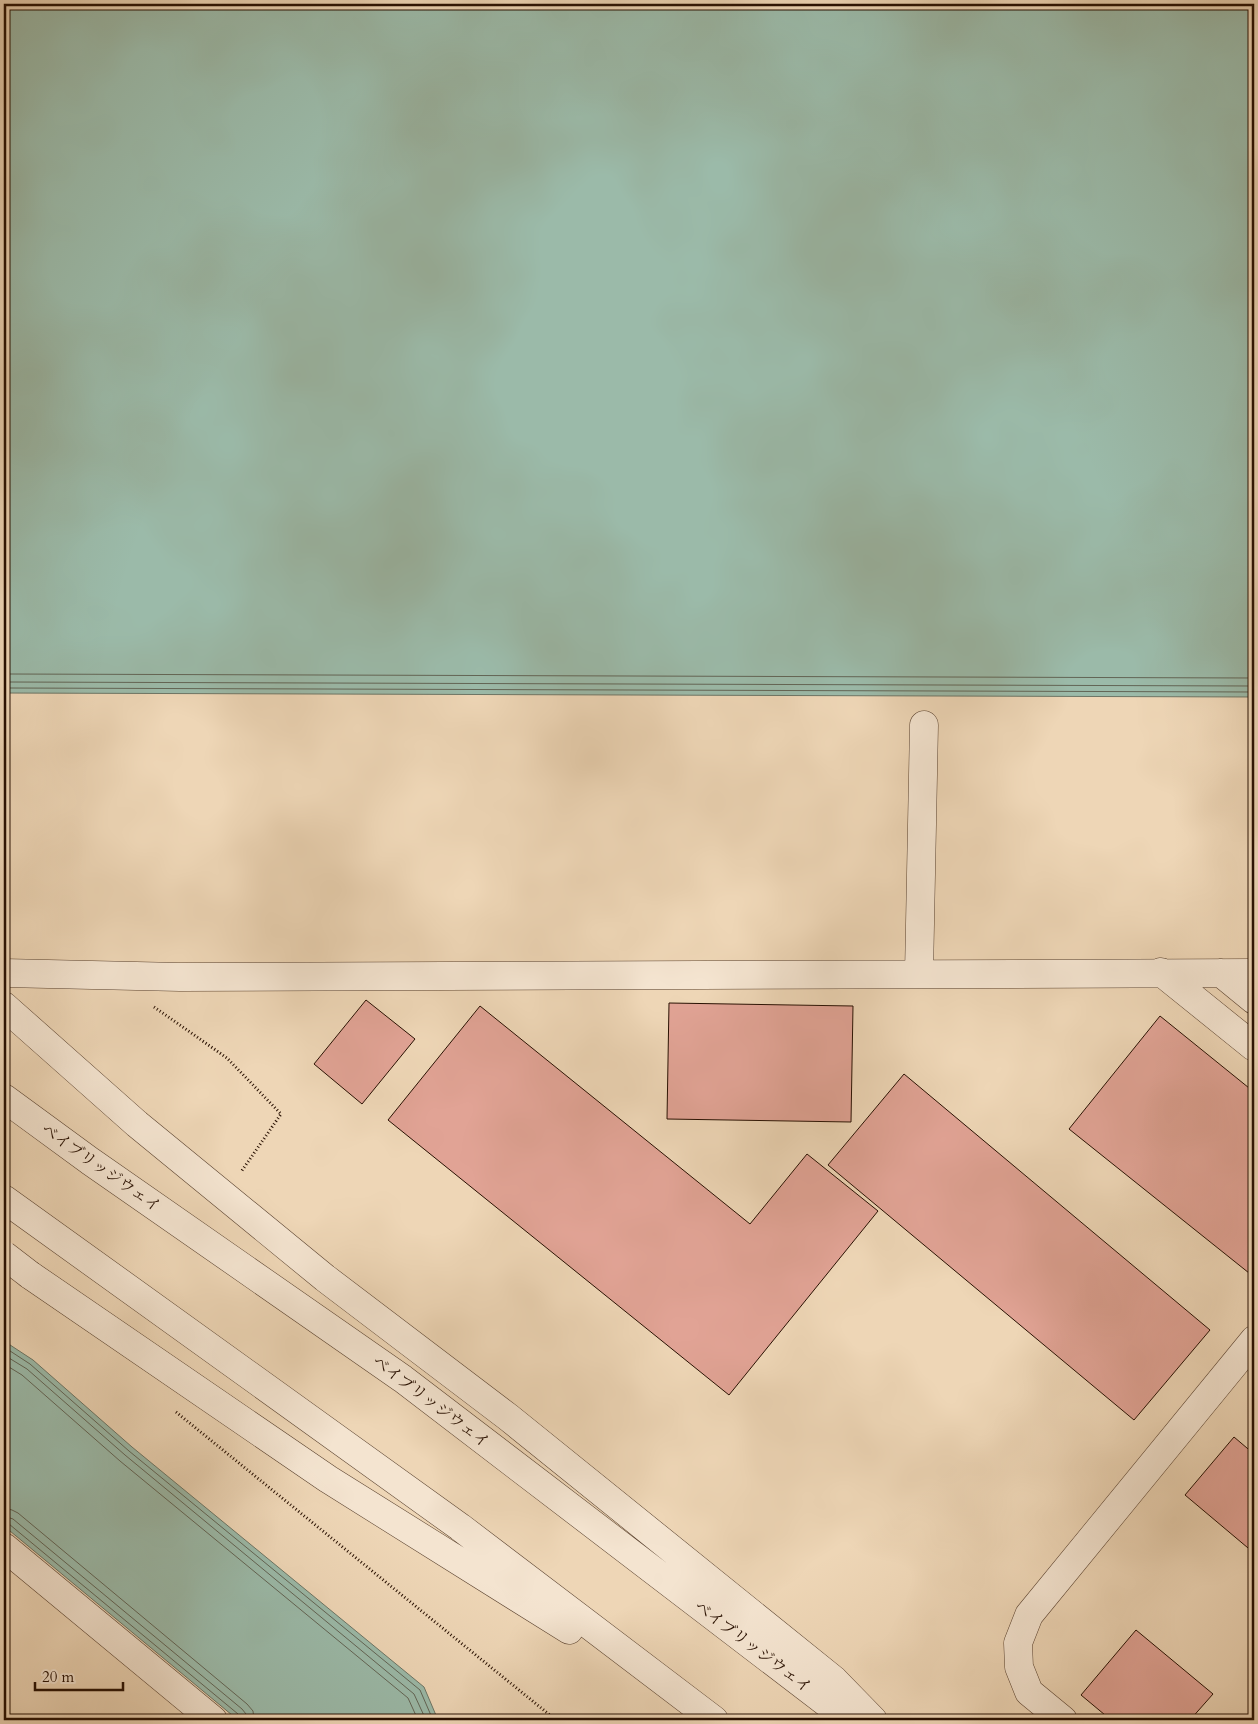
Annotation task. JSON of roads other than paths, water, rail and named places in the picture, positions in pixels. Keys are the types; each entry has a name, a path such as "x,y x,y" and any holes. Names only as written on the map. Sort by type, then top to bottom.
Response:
{"street":[{"path":"919,974 924,725"},
{"path":"1161,972 1254,1047"},
{"path":"4,973 180,977 1254,973"},
{"path":"1221,973 1254,1000"},
{"path":"4,1006 137,1124 325,1278 508,1417 834,1680 874,1720"},
{"name":"ベイブリッジウェイ","path":"4,1098 90,1161 403,1379 848,1720"},
{"path":"4,1199 452,1522 713,1720"},
{"path":"4,1255 30,1276 328,1479 713,1720"},
{"path":"1063,1720 1029,1692 1019,1666 1018,1643 1029,1615 1254,1340"},
{"path":"4,1547 213,1720"}],"water":[{"path":"4,4 1254,4 1254,697 4,693"},
{"path":"4,1341 33,1360 132,1447 424,1687 438,1720 238,1720 4,1526"}]}
